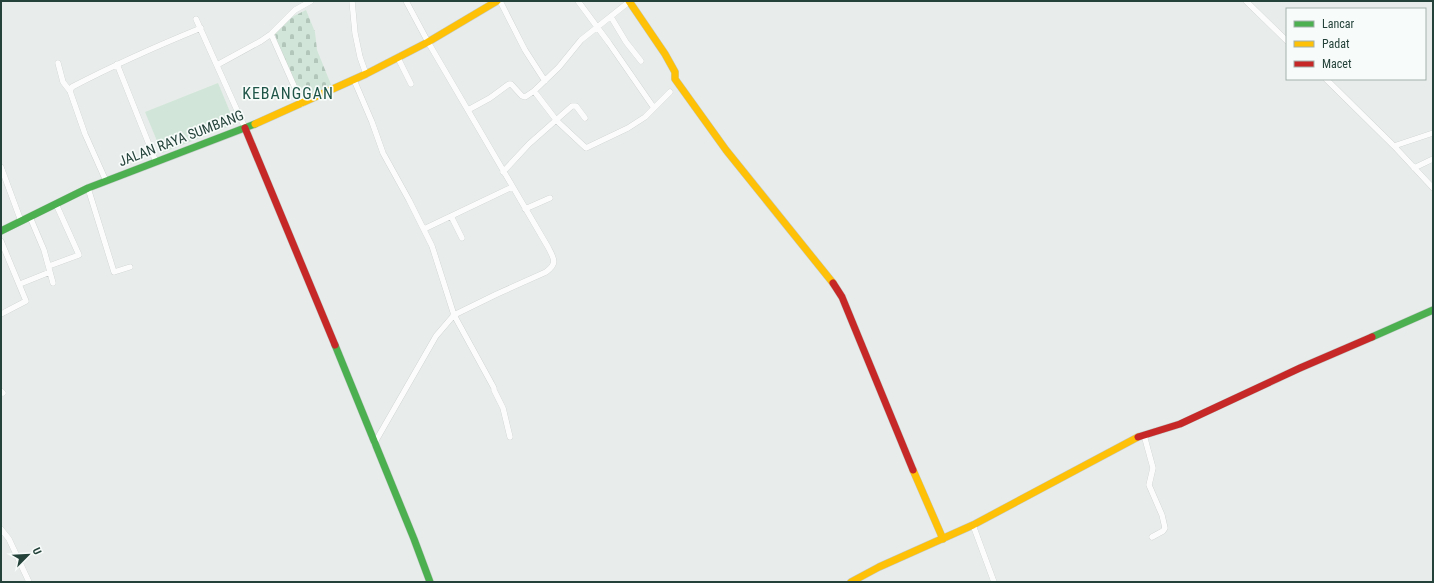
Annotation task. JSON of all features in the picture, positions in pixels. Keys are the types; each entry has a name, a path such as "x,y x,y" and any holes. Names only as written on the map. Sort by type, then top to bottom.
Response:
{"street":[{"path":"217,65 261,41 271,34 299,4 311,1"},
{"path":"352,1 355,33 360,57 366,74"},
{"path":"374,444 436,336 454,315 546,272 553,267 553,258 548,247 428,42 406,1"},
{"name":"JALAN RAYA SUMBANG","path":"1,231 88,188 245,128 354,80 428,42 497,1"},
{"path":"500,1 525,50 544,81"},
{"path":"578,1 654,108"},
{"path":"468,110 490,98 509,84 511,84 522,96 534,91 559,67 581,40 629,1 669,61 675,72 676,80 722,144 831,282 844,302 900,442 943,539"},
{"path":"1246,1 1286,40"},
{"path":"611,17 626,42 641,61"},
{"path":"196,19 245,128 313,290 374,444 414,539 429,582"},
{"path":"70,91 72,87 117,64 201,28"},
{"path":"271,34 302,104"},
{"path":"398,58 411,84"},
{"path":"58,63 62,77 70,91 106,181"},
{"path":"117,64 156,162"},
{"path":"354,80 372,122 383,153 432,246 454,315 494,388 503,408 510,437"},
{"path":"1327,80 1394,146 1433,188"},
{"path":"534,91 557,120 586,148 628,128 644,117 670,92"},
{"path":"504,172 529,144 574,106 585,118"},
{"path":"1394,146 1433,133"},
{"path":"1414,168 1433,159"},
{"path":"1,167 21,221"},
{"path":"1426,181 1433,178"},
{"path":"424,229 512,187"},
{"path":"88,188 114,272 130,267"},
{"path":"525,210 550,198"},
{"path":"20,284 79,255 56,204"},
{"path":"451,216 462,238"},
{"path":"30,217 44,250 53,283"},
{"path":"1,241 26,301 1,314"},
{"path":"851,582 879,567 973,525 1144,435 1180,424 1300,368 1433,310"},
{"path":"1144,435 1153,468 1148,485 1162,515 1165,528 1163,531 1152,536"},
{"path":"973,525 994,582"},
{"path":"1,529 9,539 29,582"}],"green space":[{"path":"306,10 315,32 317,50 332,87 302,100 281,53 275,34 292,17"},
{"path":"218,83 235,124 162,153 145,112"}],"traffic: fast":[{"path":"1,231 88,188 255,124"},
{"path":"1372,337 1433,310"},
{"path":"335,345 430,582"}],"traffic: slow":[{"path":"255,124 366,74 428,42 497,1"},
{"path":"629,1 665,54 675,72 675,79 726,150 833,283"},
{"path":"851,582 879,567 973,525 1138,437"},
{"path":"913,470 943,539"}],"traffic: jam":[{"path":"245,128 335,345"},
{"path":"833,283 842,297 913,470"},
{"path":"1138,437 1180,424 1300,368 1372,337"}],"district":[{"name":"KEBANGGAN","path":"288,93"}]}
